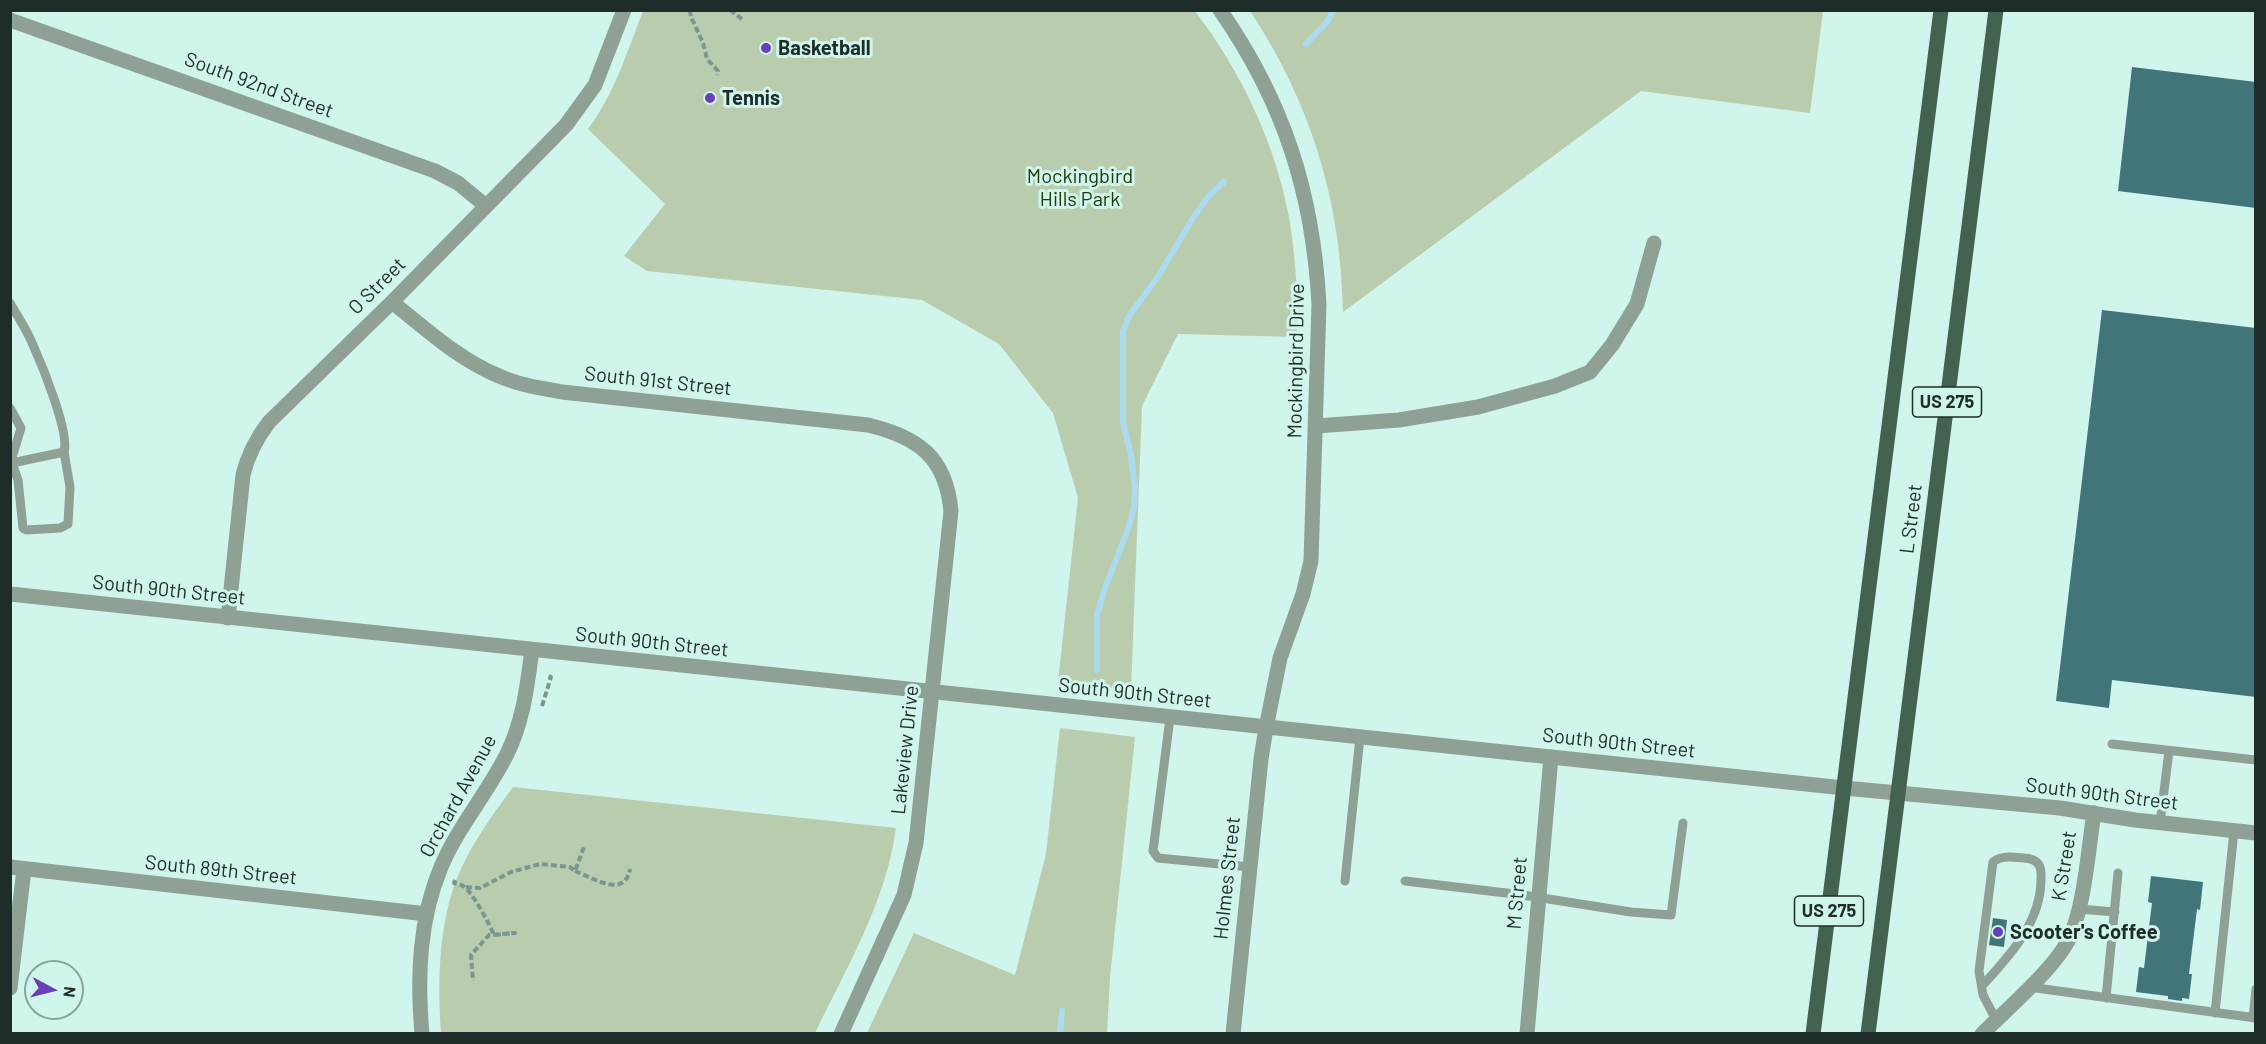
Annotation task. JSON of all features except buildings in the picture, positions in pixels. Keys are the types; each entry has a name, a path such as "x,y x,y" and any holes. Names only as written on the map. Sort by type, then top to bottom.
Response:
{"main road":[{"name":"L Street","path":"1813,1034 1941,10"},
{"name":"L Street","path":"1868,1034 1996,10"}],"street":[{"name":"O Street","path":"228,618 243,475 247,458 257,438 269,422 392,302 566,125 586,99 603,66 624,10"},
{"name":"Mockingbird Drive","path":"1220,10 1251,59 1287,135 1308,203 1315,248 1319,304 1311,561 1303,594 1280,658 1266,728"},
{"name":"South 92nd Street","path":"10,20 435,171 458,183 486,206"},
{"path":"1316,426 1399,420 1478,407 1555,386 1590,372 1612,345 1637,304 1654,243"},
{"name":"South 91st Street","path":"392,302 447,347 473,364 500,377 527,386 562,392 868,425 908,437 935,460"},
{"name":"Lakeview Drive","path":"841,1034 904,895 916,843 951,511 950,495 935,460"},
{"name":"South 90th Street","path":"10,594 1844,789 2094,813 2160,823 2256,833"},
{"name":"Orchard Avenue","path":"422,1034 419,981 421,941 432,891 448,852 465,820 496,775 514,738 526,698 532,650"},
{"name":"Holmes Street","path":"1233,1034 1266,728"},
{"name":"M Street","path":"1527,1034 1551,757"},
{"name":"K Street","path":"1982,1034 2062,951 2069,938 2079,909 2094,813"},
{"path":"10,988 17,868"},
{"name":"South 89th Street","path":"17,868 427,914"}],"lane":[{"path":"10,303 33,344 57,408 66,445 64,452 70,487 70,505 68,524 60,528 30,530 23,528 18,480 11,463 21,428 10,408"},
{"path":"11,463 64,452"},
{"path":"1170,718 1153,851 1158,858 1250,867"},
{"path":"1345,881 1360,737"},
{"path":"2112,744 2256,760"},
{"path":"2160,823 2169,751"},
{"path":"1405,881 1538,897 1631,912 1671,915 1683,823"},
{"path":"2215,1012 2234,831"},
{"path":"1982,986 2012,952 2032,920 2040,896 2042,880 2039,862 2032,859 2005,857 1993,862 1978,971 1983,995 1996,1020"},
{"path":"2106,998 2118,873"},
{"path":"2079,909 2115,912"},
{"path":"2029,987 2254,1018 2256,989"}],"path":[{"path":"690,10 690,17 703,43 707,59 718,71 717,75"},
{"path":"730,10 742,19"},
{"path":"575,871 584,847"},
{"path":"454,883 480,888 525,866 540,864 570,867 611,885 624,883 628,879 630,869"},
{"path":"465,886 493,931 494,935 515,933 506,934 498,934 489,935 471,955 473,981"}],"green space":[{"name":"Mockingbird Hills Park","path":"1194,10 1211,33 1255,110 1284,194 1292,237 1296,280 1297,337 1178,334 1142,406 1131,690 1058,682 1078,498 1053,413 999,344 922,300 647,271 624,256 665,204 588,129 613,87 643,11"},
{"path":"1250,11 1823,11 1810,113 1641,91 1343,312 1336,231 1319,154 1290,81"},
{"path":"1060,728 1135,737 1110,977 1107,1033 867,1033 914,933 1015,975 1046,854"},
{"path":"513,787 896,828 884,882 864,934 815,1033 441,1033 440,959 445,922 454,886 472,847"}],"waterway":[{"path":"1306,44 1327,22 1334,10"},
{"path":"1097,670 1097,615 1134,507 1135,487 1131,456 1123,422 1123,332 1129,316 1157,278 1193,218 1208,197 1224,182"},
{"path":"1060,1034 1062,1011"}],"place":[{"name":"Basketball","path":"766,48"},
{"name":"Tennis","path":"710,98"},
{"name":"Scooter's Coffee","path":"1998,932"}]}
